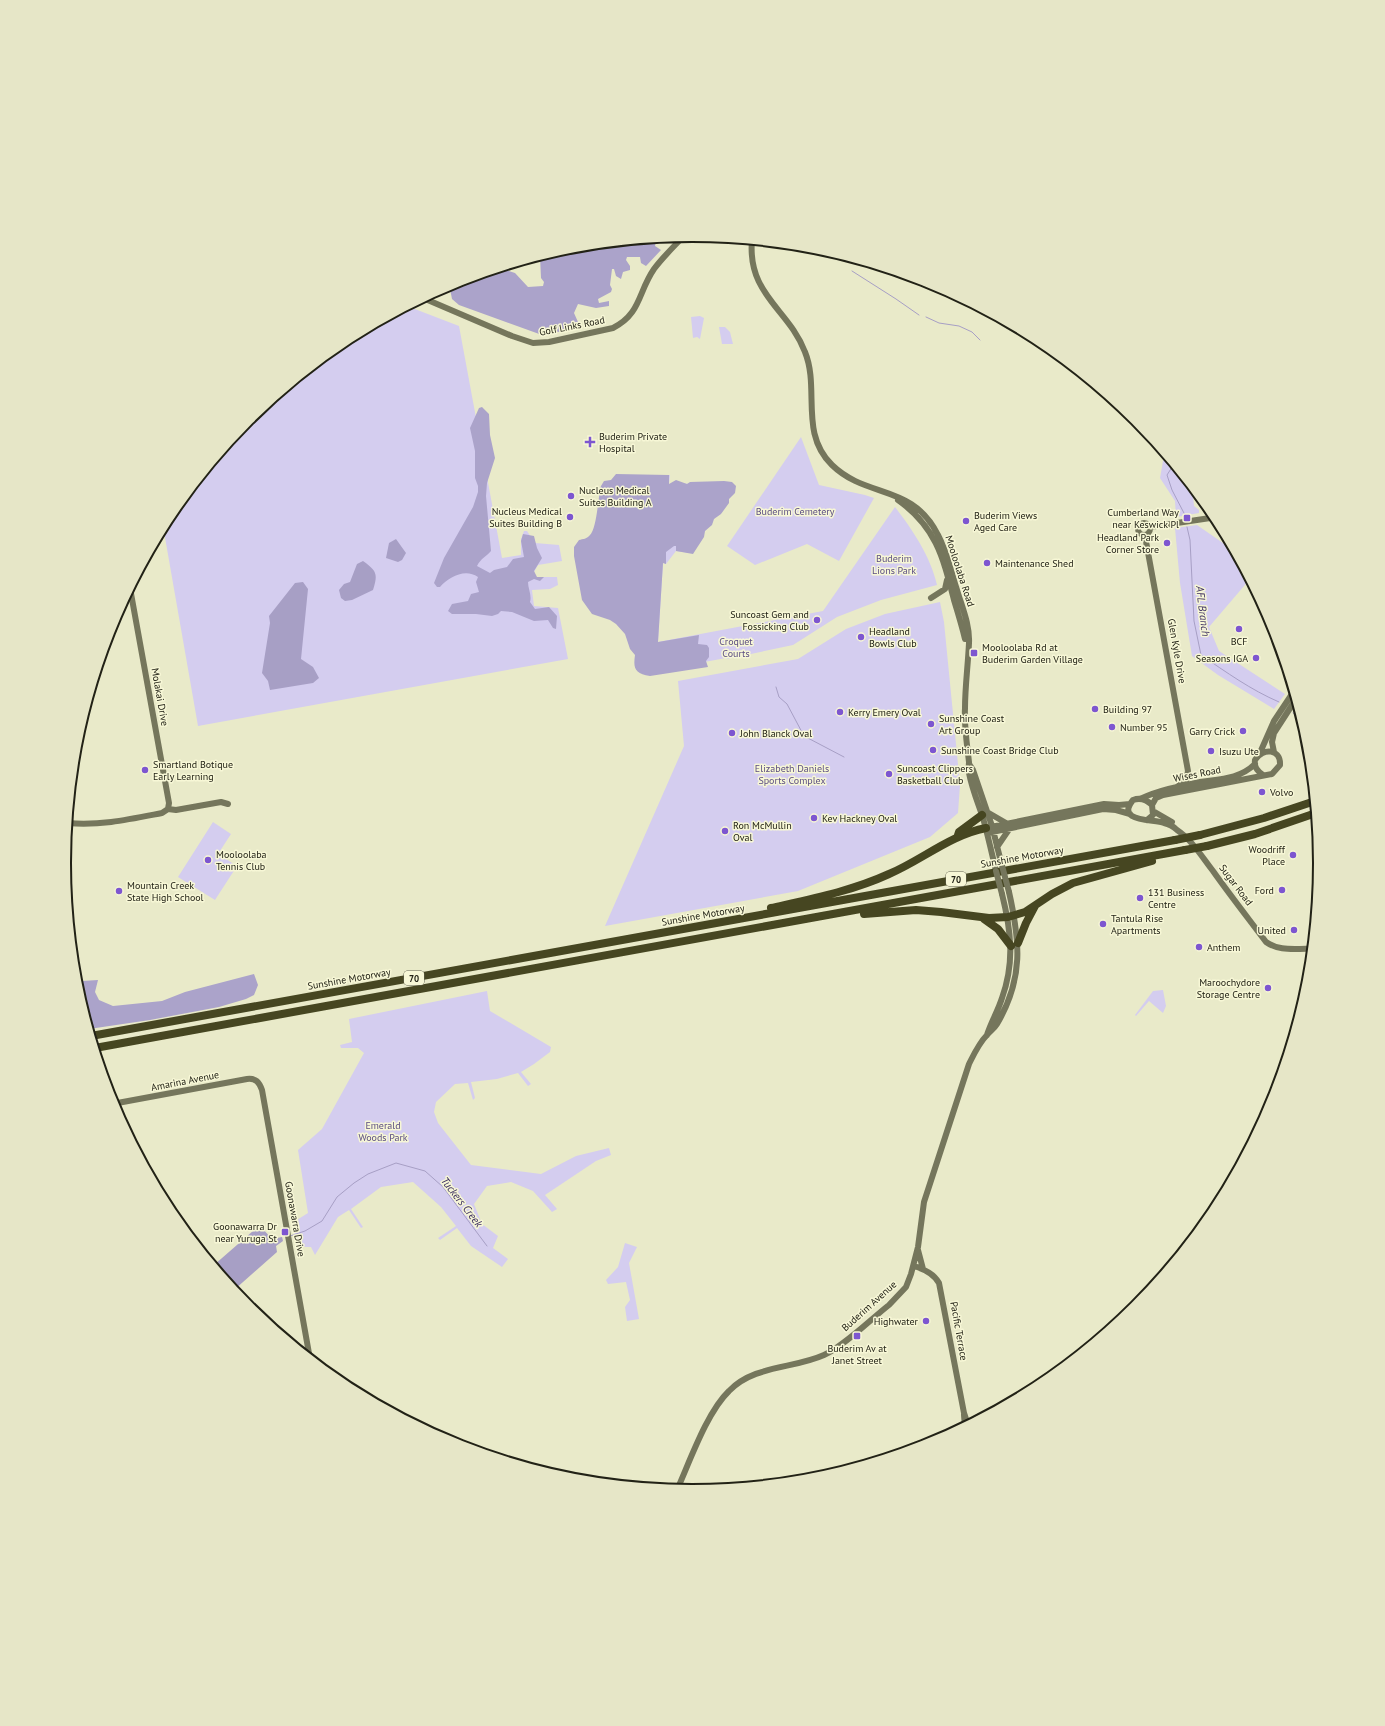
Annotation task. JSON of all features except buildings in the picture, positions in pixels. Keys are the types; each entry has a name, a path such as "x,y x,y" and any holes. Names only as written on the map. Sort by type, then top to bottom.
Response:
{"highway":[{"name":"Sunshine Motorway","path":"95,1035 1175,840 1253,822 1311,802"},
{"path":"956,838 959,832 985,813"},
{"name":"70","path":"99,1047 1167,854 1207,846 1262,832 1312,814"},
{"path":"737,919 744,914 868,883 891,873 956,838 990,830"},
{"path":"783,924 793,925 874,913 906,910 942,912 982,918 1011,917 1036,906 1052,894 1073,883 1159,859 1167,854"},
{"path":"982,918 998,929 1015,945 1036,906"}],"main road":[{"name":"Golf Links Road","path":"429,301 512,336 533,343 549,342 613,328 622,324 630,316 653,271 678,242"},
{"name":"Mooloolaba Road","path":"753,245 753,267 759,284 767,298 795,332 806,354 810,375 812,426 818,444 827,460 840,472 851,478 905,500 917,507 930,520 940,539 949,563 969,639 964,706 969,764 968,772 985,813 990,830 1011,917 1015,945 1016,969 1009,1000 996,1026 987,1035"},
{"name":"Mooloolaba Road","path":"892,495 910,508 928,528 941,554 968,652"},
{"path":"1150,527 1149,533 1145,536 1138,532 1139,526 1145,523 1150,527 1209,518"},
{"name":"Glen Kyle Drive","path":"1145,536 1188,771"},
{"path":"931,598 945,589 947,581 946,571"},
{"name":"Molakai Drive","path":"131,596 169,803 168,809"},
{"path":"1291,696 1274,721 1255,764 1258,771 1263,774 1272,774 1280,765 1279,757 1274,752 1272,742 1274,733 1293,703"},
{"path":"1259,755 1265,751 1274,752"},
{"name":"Wises Road","path":"1140,798 1150,794 1201,782 1240,775 1255,764"},
{"path":"1188,771 1192,777 1201,782"},
{"path":"1175,788 1186,781 1188,771"},
{"name":"Wises Road","path":"1153,808 1156,798 1163,795 1263,774"},
{"path":"1130,814 1128,809 1133,800 1140,798 1149,802 1153,808 1182,830 1191,842"},
{"path":"72,823 109,823 162,813 168,809 176,810 220,802 228,804"},
{"path":"990,830 1104,804 1130,804"},
{"path":"985,813 1008,826 1103,809 1116,810 1130,814 1138,820 1147,820 1153,815 1153,808"},
{"name":"Sugar Road","path":"1147,820 1164,822 1180,831 1191,842 1266,942 1281,949 1308,949"},
{"path":"997,847 1008,826"},
{"name":"Mooloolaba Road","path":"990,830 997,847 998,862"},
{"name":"Buderim Avenue","path":"680,1484 714,1412 728,1391 750,1375 761,1371 813,1360 826,1355 897,1297 908,1282 914,1266 918,1247 924,1202 946,1133 969,1064 987,1035"},
{"name":"Amarina Avenue","path":"119,1103 247,1079 254,1079 259,1083"},
{"name":"Goonawarra Drive","path":"259,1083 262,1090 309,1352"},
{"path":"918,1247 923,1269"},
{"name":"Pacific Terrace","path":"914,1266 923,1269 935,1278 940,1286 968,1420"}],"green space":[{"path":"413,308 459,326 502,558 521,555 521,539 524,531 527,531 535,543 559,545 562,561 538,565 531,577 557,577 558,585 550,589 532,590 534,606 558,608 568,659 198,726 165,536 176,518 199,485 225,453 253,424 314,370 347,346"},
{"path":"700,316 704,318 700,339 697,337 693,338 691,317"},
{"path":"719,327 725,327 730,332 733,344 722,344"},
{"name":"Buderim Cemetery","path":"801,437 819,485 874,498 839,561 807,544 755,565 727,546"},
{"path":"1165,459 1193,495 1194,506 1199,510 1199,513 1176,517 1175,501 1160,478"},
{"path":"623,475 670,475 669,484 726,483 731,493 690,553 676,551 666,564 663,563 658,642 823,611 895,507 926,554 937,585 881,600 837,617 793,645 727,659 645,673 628,632 582,594 574,547 609,549"},
{"path":"1197,525 1227,546 1231,552 1247,582 1209,627 1219,651 1285,694 1274,709 1218,675 1192,656 1180,583 1175,528"},
{"name":"Elizabeth Daniels Sports Complex","path":"940,602 944,622 960,785 958,813 930,837 798,891 605,926 684,746 678,681 798,659 846,629 885,614"},
{"name":"Mooloolaba Tennis Club","path":"213,822 231,834 218,854 237,866 215,900 178,877"},
{"path":"1163,990 1166,1006 1163,1013 1149,1001 1136,1016 1135,1015 1153,991"},
{"name":"Emerald Woods Park","path":"487,991 490,1011 551,1047 550,1052 521,1072 531,1084 528,1086 518,1073 497,1079 471,1082 475,1098 473,1100 468,1083 455,1084 436,1102 434,1112 438,1123 471,1165 541,1174 576,1156 609,1148 611,1155 596,1161 545,1195 557,1209 552,1212 533,1191 511,1182 487,1186 474,1204 482,1224 498,1236 493,1248 508,1259 502,1267 471,1246 457,1228 440,1240 438,1238 456,1226 441,1207 413,1182 381,1187 351,1209 363,1227 361,1228 349,1210 338,1217 315,1255 311,1247 296,1245 292,1223 308,1213 298,1150 322,1129 364,1053 358,1048 341,1048 340,1045 352,1042 349,1019"},
{"path":"625,1243 637,1247 629,1263 639,1319 627,1321 625,1307 630,1300 626,1282 608,1284 606,1280 618,1267"}],"shaded area":[{"path":"656,243 655,246 661,250 646,266 641,263 640,257 627,257 626,260 630,266 630,270 623,272 621,279 616,276 614,269 612,269 610,285 612,289 611,292 598,299 599,303 609,301 609,306 596,308 578,304 574,313 578,322 574,329 542,335 459,305 452,299 450,291 507,270 515,273 528,287 543,286 544,282 541,278 540,261 571,253 611,247"},
{"path":"482,407 489,414 490,435 495,458 487,483 486,496 491,551 480,561 477,566 490,573 494,570 507,567 513,559 524,557 521,541 523,534 534,536 537,548 542,558 534,571 537,577 544,577 540,581 534,579 528,582 531,597 530,602 535,609 549,607 557,616 556,629 553,628 548,620 534,621 512,612 501,611 492,616 452,614 448,611 452,604 468,601 471,594 479,592 476,582 478,577 468,573 453,577 440,587 437,587 434,583 444,558 473,507 478,492 478,486 475,478 475,451 470,428 479,408"},
{"path":"616,474 669,475 669,484 676,480 687,484 690,482 724,481 732,482 736,486 735,493 729,499 729,503 721,514 714,519 712,525 705,531 704,537 693,554 676,551 676,546 674,546 666,552 666,564 663,563 658,642 699,635 698,644 707,645 709,648 709,657 706,661 708,667 650,676 638,672 634,664 635,655 630,649 625,634 610,620 592,614 582,600 574,556 574,547 579,540 585,539 590,535 596,519 601,486 604,481 611,480"},
{"path":"396,539 406,553 402,560 398,562 386,558 389,543"},
{"path":"363,561 374,570 376,580 373,590 352,600 345,601 341,598 339,590 344,584 350,582 357,564"},
{"path":"303,582 308,589 301,659 313,667 319,678 313,683 270,690 268,681 262,673 270,623 269,616 295,583"},
{"path":"254,974 258,985 254,995 219,1007 150,1020 93,1028 82,981 98,980 95,992 99,1000 113,1006 162,1001 185,992"},
{"path":"261,1227 272,1239 282,1237 283,1241 276,1246 277,1252 238,1286 217,1263 253,1231"}],"waterway":[{"path":"852,271 919,315"},
{"path":"926,317 939,323 959,326 972,332 980,340"},
{"name":"AFL Branch","path":"1172,467 1167,475 1172,490 1185,515"},
{"name":"AFL Branch","path":"1187,527 1190,540 1194,621 1201,655 1229,674 1279,702"},
{"path":"776,687 779,697 787,704 804,736 844,757"},
{"name":"Tuckers Creek","path":"290,1236 305,1231 322,1221 337,1197 354,1183 368,1174 396,1163 425,1171 443,1187 487,1246"}],"place":[{"name":"Buderim Private Hospital","path":"590,442"},
{"name":"Nucleus Medical Suites Building A","path":"571,496"},
{"name":"Nucleus Medical Suites Building B","path":"570,517"},
{"name":"Cumberland Way near Keswick Pl","path":"1187,518"},
{"name":"Buderim Views Aged Care","path":"966,521"},
{"name":"Headland Park Corner Store","path":"1167,543"},
{"name":"Maintenance Shed","path":"987,563"},
{"name":"Suncoast Gem and Fossicking Club","path":"817,620"},
{"name":"BCF","path":"1239,629"},
{"name":"Headland Bowls Club","path":"861,637"},
{"name":"Mooloolaba Rd at Buderim Garden Village","path":"974,653"},
{"name":"Seasons IGA","path":"1256,658"},
{"name":"Building 97","path":"1095,709"},
{"name":"Kerry Emery Oval","path":"840,712"},
{"name":"Sunshine Coast Art Group","path":"931,724"},
{"name":"Number 95","path":"1112,727"},
{"name":"Garry Crick","path":"1243,731"},
{"name":"John Blanck Oval","path":"732,733"},
{"name":"Sunshine Coast Bridge Club","path":"933,750"},
{"name":"Isuzu Ute","path":"1211,751"},
{"name":"Smartland Botique Early Learning","path":"145,770"},
{"name":"Suncoast Clippers Basketball Club","path":"889,774"},
{"name":"Volvo","path":"1262,792"},
{"name":"Kev Hackney Oval","path":"814,818"},
{"name":"Ron McMullin Oval","path":"725,831"},
{"name":"Woodriff Place","path":"1293,855"},
{"name":"Mooloolaba Tennis Club","path":"208,860"},
{"name":"Ford","path":"1282,890"},
{"name":"Mountain Creek State High School","path":"119,891"},
{"name":"131 Business Centre","path":"1140,898"},
{"name":"Tantula Rise Apartments","path":"1103,924"},
{"name":"United","path":"1294,930"},
{"name":"Anthem","path":"1199,947"},
{"name":"Maroochydore Storage Centre","path":"1268,988"},
{"name":"Goonawarra Dr near Yuruga St","path":"285,1232"},
{"name":"Highwater","path":"926,1321"},
{"name":"Buderim Av at Janet Street","path":"857,1336"}],"park label":[{"name":"Buderim Lions Park","path":"894,564"},
{"name":"Croquet Courts","path":"736,646"}]}
